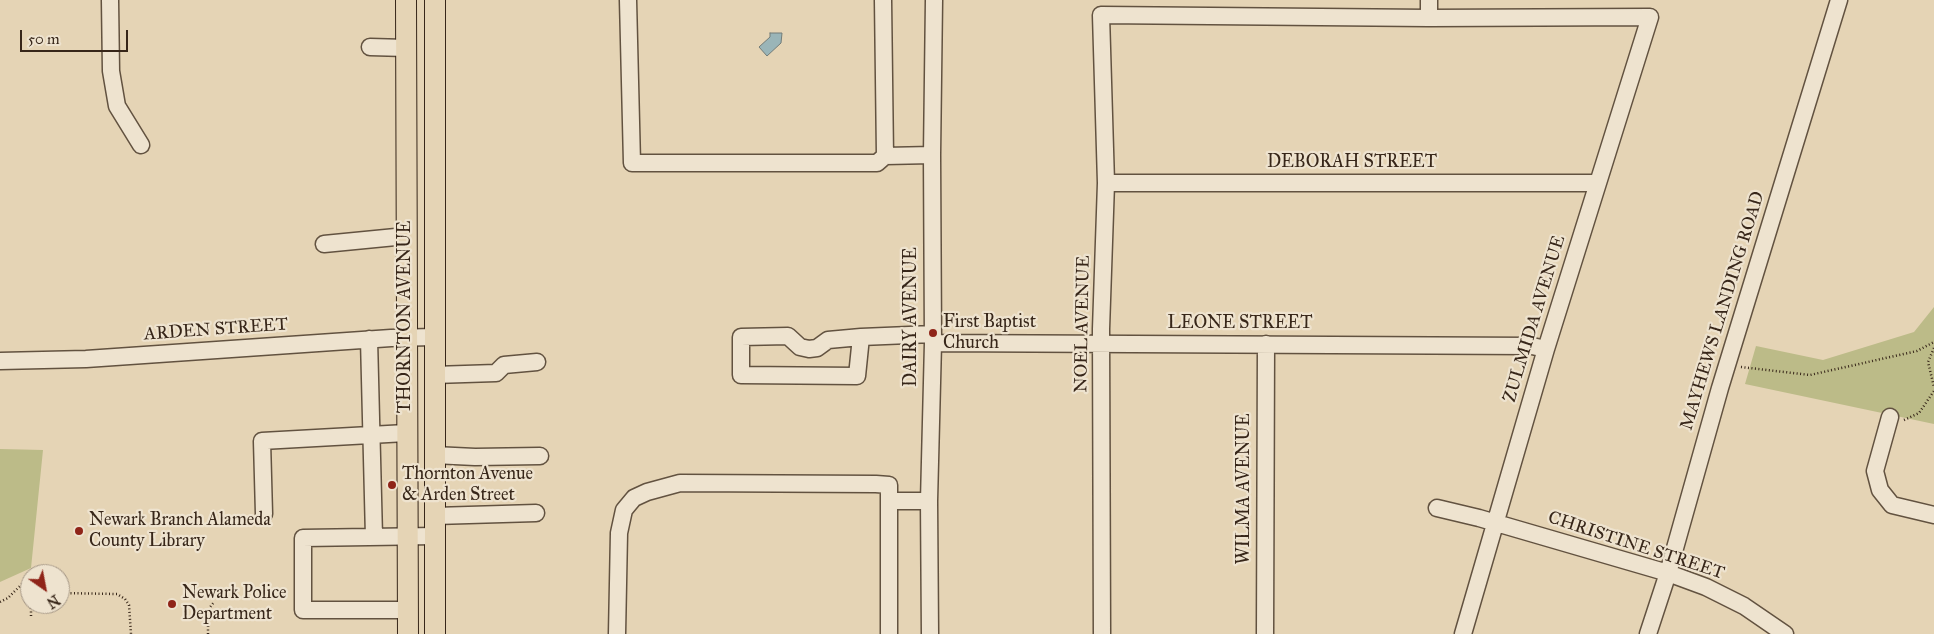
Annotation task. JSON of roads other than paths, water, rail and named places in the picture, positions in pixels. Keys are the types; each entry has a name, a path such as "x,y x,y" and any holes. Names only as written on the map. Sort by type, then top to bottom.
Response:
{"main road":[{"name":"THORNTON AVENUE","path":"406,0 408,634"},
{"name":"THORNTON AVENUE","path":"434,0 435,634"}],"street":[{"path":"110,0 111,71 118,106 141,145"},
{"path":"628,0 632,163 877,163 885,156 932,155"},
{"path":"883,0 885,156"},
{"name":"DAIRY AVENUE","path":"930,634 929,501 933,339 932,155 934,0"},
{"path":"1429,0 1430,18"},
{"name":"MAYHEWS LANDING ROAD","path":"1648,634 1668,573 1727,366 1838,0"},
{"name":"NOEL AVENUE","path":"1102,634 1101,344 1106,183 1101,15 1430,18"},
{"name":"ZULMIDA AVENUE","path":"1430,18 1650,17 1546,349 1463,634"},
{"path":"370,48 406,48"},
{"name":"DEBORAH STREET","path":"1106,183 1598,183"},
{"path":"324,244 406,236"},
{"name":"LEONE STREET","path":"861,337 857,376 741,376 740,337 788,336 800,347 809,349 817,348 828,340 861,337 1101,344 1532,346 1546,349"},
{"name":"ARDEN STREET","path":"0,362 86,360 369,339 434,337"},
{"path":"369,339 374,536"},
{"name":"WILMA AVENUE","path":"1265,634 1266,344"},
{"path":"434,375 496,373 504,365 537,362"},
{"path":"1890,417 1875,471 1880,490 1892,505 1934,514"},
{"path":"264,514 262,441 406,434"},
{"path":"434,455 475,457 540,456"},
{"path":"617,634 619,533 624,510 634,498 680,482 889,485 889,634"},
{"path":"889,501 929,501"},
{"name":"CHRISTINE STREET","path":"1436,508 1668,573 1724,594 1785,634"},
{"path":"407,610 303,610 303,538 407,536 435,526 536,513"}],"water":[{"path":"770,33 782,33 781,43 767,56 759,47 770,37"}],"place":[{"name":"First Baptist Church","path":"933,333"},
{"name":"Thornton Avenue & Arden Street","path":"392,485"},
{"name":"Newark Branch Alameda County Library","path":"79,531"},
{"name":"Newark Police Department","path":"172,604"}]}
